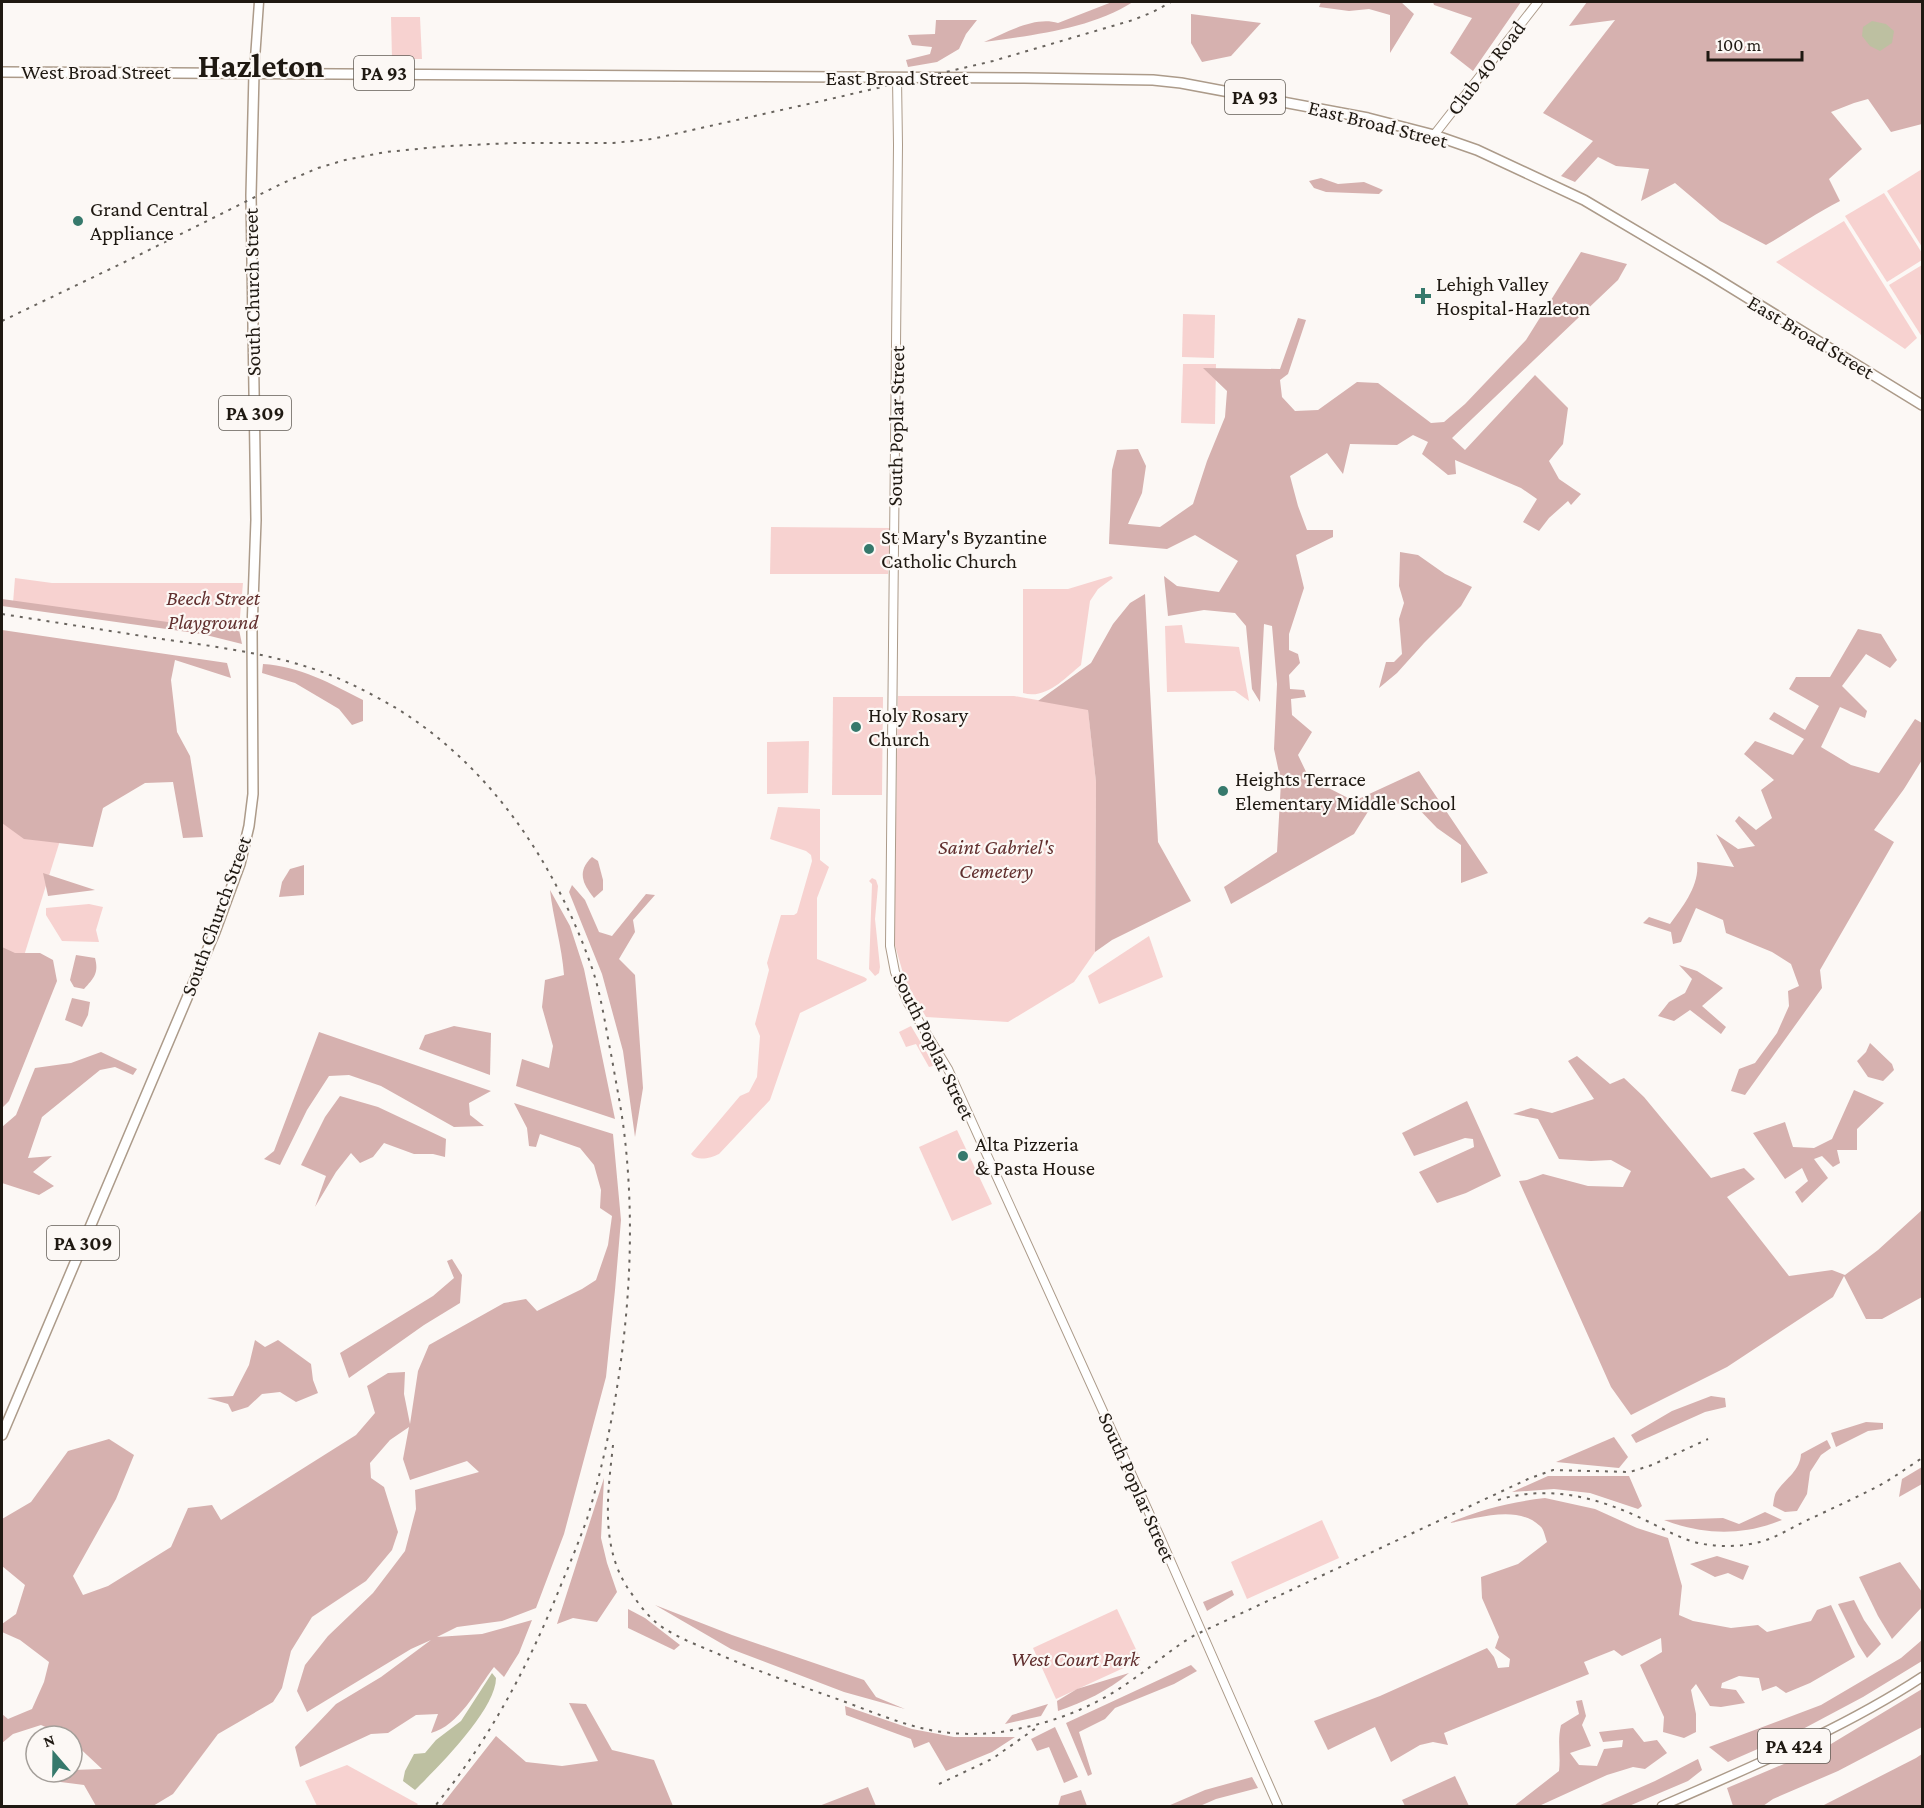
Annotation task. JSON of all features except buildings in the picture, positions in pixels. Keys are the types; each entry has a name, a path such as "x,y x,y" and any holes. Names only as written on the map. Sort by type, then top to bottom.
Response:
{"highway":[{"name":"West Broad Street","path":"2,72 514,74"},
{"name":"South Church Street","path":"2,1435 215,932 240,864 249,826 253,794 252,630 256,520 251,195 254,73"},
{"name":"East Broad Street","path":"514,74 1153,80 1368,118 1434,135 1477,150 1584,200 1923,405"}],"main road":[{"name":"PA 309","path":"254,73 258,2"},
{"name":"Club 40 Road","path":"1434,135 1538,2"},
{"name":"South Poplar Street","path":"897,78 890,946 895,972 908,1003 948,1069 1136,1484 1278,1806"},
{"name":"PA 424","path":"1662,1806 1835,1727 1923,1677"}],"green space":[{"path":"391,17 420,17 422,59 392,59"},
{"path":"1922,169 1922,247 1887,191"},
{"path":"1884,193 1922,253 1922,260 1887,282 1845,216"},
{"path":"1844,221 1917,338 1905,349 1776,262"},
{"path":"1922,265 1922,337 1889,285"},
{"path":"1183,314 1215,315 1214,358 1182,357"},
{"path":"1183,364 1216,364 1215,424 1181,423"},
{"path":"771,527 890,528 888,574 770,574"},
{"path":"1111,576 1113,578 1098,589 1090,601 1081,665 1047,691 1023,693 1023,589 1068,589"},
{"name":"Beech Street Playground","path":"15,578 52,583 243,583 238,640 13,603"},
{"path":"1182,625 1185,643 1239,647 1249,701 1235,691 1167,692 1165,626"},
{"path":"2,635 84,764 2,1026"},
{"name":"Saint Gabriel's Cemetery","path":"898,696 1014,696 1088,709 1096,782 1095,952 1074,982 1008,1022 926,1017 905,980 894,942"},
{"path":"833,697 883,697 882,795 832,795"},
{"path":"809,741 808,793 767,794 767,742"},
{"path":"778,807 820,809 820,860 829,867 817,898 817,959 867,979 800,1013 770,1100 719,1154 700,1159 691,1154 740,1096 749,1092 757,1077 760,1036 755,1024 769,970 767,963 781,915 797,913 812,861 811,855 806,851 770,839"},
{"path":"872,878 876,880 878,886 875,919 880,967 879,973 875,976 869,969 872,884 869,881"},
{"path":"89,904 103,907 96,930 99,942 62,941 46,915 46,908"},
{"path":"1149,936 1163,977 1099,1004 1088,976"},
{"path":"911,1026 933,1066 929,1067 916,1044 906,1047 899,1032"},
{"path":"957,1130 992,1204 952,1221 919,1147"},
{"path":"1322,1520 1339,1558 1247,1599 1231,1562"},
{"name":"West Court Park","path":"1117,1609 1141,1660 1056,1699 1033,1648"},
{"path":"347,1765 418,1804 416,1806 317,1806 305,1781"}],"shaded area":[{"path":"1112,2 1133,2 1099,19 1080,25 984,42 1020,26 1049,21 1058,23"},
{"path":"1321,2 1401,2 1414,14 1390,53 1390,15 1369,9 1349,11 1319,7"},
{"path":"1433,2 1521,2 1473,71 1450,53 1472,18 1434,5"},
{"path":"1587,2 1922,2 1922,124 1891,132 1868,99 1831,112 1862,149 1829,179 1840,201 1766,245 1720,221 1675,183 1641,201 1649,169 1616,166 1598,157 1575,182 1561,176 1593,141 1543,113 1615,20 1569,26"},
{"path":"1191,14 1261,23 1231,56 1202,62 1191,43"},
{"path":"936,20 977,20 966,34 959,49 937,62 908,67 906,60 930,54 932,47 912,45 908,35 935,34"},
{"path":"1872,21 1886,24 1894,31 1892,43 1880,51 1870,46 1862,36 1863,27"},
{"path":"1321,178 1338,184 1364,182 1383,190 1379,194 1326,192 1314,188 1309,181"},
{"path":"1581,252 1627,264 1618,280 1452,438 1465,450 1535,375 1568,408 1563,444 1549,461 1559,479 1581,494 1571,505 1568,501 1549,518 1539,531 1523,522 1537,499 1521,488 1455,460 1456,474 1448,475 1422,454 1428,442 1413,435 1397,445 1350,444 1343,474 1327,453 1290,476 1307,530 1333,530 1333,537 1296,555 1304,588 1289,634 1289,650 1298,654 1300,663 1289,675 1290,689 1304,690 1306,697 1291,699 1292,715 1312,732 1298,755 1309,778 1354,801 1419,771 1488,873 1461,883 1461,845 1437,828 1411,801 1369,810 1354,834 1231,904 1224,887 1277,852 1281,782 1274,749 1277,684 1272,626 1264,624 1260,702 1252,689 1246,626 1235,613 1204,610 1168,616 1164,576 1177,586 1219,592 1238,561 1195,535 1167,549 1109,544 1112,470 1117,450 1138,449 1146,466 1142,493 1128,524 1160,527 1193,504 1225,417 1227,391 1203,368 1280,369 1298,318 1306,320 1288,374 1280,380 1282,397 1295,411 1318,410 1357,382 1378,383 1431,423 1444,422 1465,404 1526,340"},
{"path":"1400,552 1418,555 1445,574 1472,587 1461,606 1397,673 1379,688 1386,662 1394,662 1402,654 1399,619 1404,603 1399,586"},
{"path":"1145,594 1158,842 1191,901 1112,940 1095,952 1096,782 1088,710 1038,701 1091,663 1113,624 1130,603"},
{"path":"2,599 175,623 238,625 242,644 202,634 2,606"},
{"path":"1858,629 1881,634 1897,660 1890,668 1866,654 1842,686 1867,711 1865,718 1840,707 1821,747 1851,765 1879,773 1915,719 1922,723 1922,760 1874,830 1894,842 1820,970 1822,988 1745,1095 1731,1091 1739,1069 1755,1063 1777,1033 1789,1006 1788,991 1799,986 1791,964 1772,952 1726,933 1723,920 1696,908 1681,942 1673,944 1671,932 1643,923 1649,917 1670,924 1693,887 1697,862 1734,867 1716,834 1738,849 1755,846 1735,821 1739,816 1756,830 1772,818 1761,790 1774,780 1744,754 1755,741 1793,755 1804,739 1769,719 1774,712 1805,730 1819,706 1789,689 1796,677 1830,677"},
{"path":"2,630 227,663 231,678 175,660 171,680 177,732 190,756 203,837 183,838 173,782 145,783 103,808 93,847 24,839 2,823"},
{"path":"263,664 302,672 363,700 363,721 352,725 339,709 295,683 262,673"},
{"path":"592,857 598,861 603,880 603,890 594,898 583,877 584,867"},
{"path":"304,865 304,895 279,897 282,882 290,869"},
{"path":"43,873 95,890 48,896"},
{"path":"572,885 585,900 599,932 612,936 646,894 655,895 633,920 635,932 619,959 635,975 643,1088 635,1137 623,1051 602,974 569,892"},
{"path":"550,890 570,926 584,969 615,1119 516,1086 522,1059 549,1068 553,1046 542,1007 545,980 564,975"},
{"path":"2,947 15,953 40,953 53,960 57,981 9,1101 2,1108"},
{"path":"76,955 95,958 95,975 84,989 74,987 70,980"},
{"path":"1679,965 1697,971 1723,988 1702,1006 1726,1027 1721,1034 1690,1010 1674,1021 1658,1016 1669,1002 1685,993 1692,979"},
{"path":"72,998 90,1002 88,1015 82,1027 65,1020"},
{"path":"454,1026 491,1033 490,1075 419,1049 425,1035"},
{"path":"319,1032 491,1091 469,1103 470,1115 484,1126 454,1127 381,1086 349,1075 329,1076 307,1110 280,1165 264,1159 274,1151"},
{"path":"1870,1043 1892,1064 1894,1070 1883,1081 1868,1077 1857,1061 1866,1052"},
{"path":"101,1052 137,1069 133,1075 115,1067 100,1070 42,1117 28,1158 52,1156 33,1172 54,1186 39,1195 2,1183 2,1127 16,1115 35,1068 71,1063"},
{"path":"1577,1056 1610,1084 1624,1078 1644,1097 1711,1178 1744,1168 1755,1179 1727,1197 1789,1276 1832,1270 1845,1275 1878,1250 1922,1210 1922,1297 1882,1319 1866,1319 1844,1276 1833,1297 1727,1367 1631,1415 1611,1387 1519,1181 1543,1174 1588,1186 1623,1187 1631,1171 1611,1160 1559,1159 1538,1119 1513,1114 1531,1108 1552,1113 1594,1099 1568,1061"},
{"path":"1854,1090 1884,1103 1857,1129 1857,1150 1837,1150 1840,1163 1833,1167 1822,1156 1814,1159 1828,1178 1802,1203 1795,1192 1808,1181 1802,1168 1785,1179 1753,1133 1785,1122 1793,1147 1814,1148 1832,1139"},
{"path":"340,1096 378,1107 446,1139 445,1157 433,1154 414,1154 384,1143 373,1157 360,1163 351,1153 336,1172 315,1207 326,1176 301,1165 325,1117"},
{"path":"1467,1101 1501,1176 1466,1193 1437,1203 1419,1172 1474,1147 1473,1139 1465,1138 1414,1156 1402,1133"},
{"path":"514,1103 613,1134 621,1220 606,1377 564,1534 536,1608 502,1621 457,1627 437,1637 482,1634 532,1620 519,1653 504,1677 494,1667 467,1706 441,1729 431,1733 438,1714 416,1715 388,1733 371,1734 300,1767 295,1747 336,1704 381,1677 431,1640 411,1649 307,1712 297,1691 305,1665 328,1636 373,1593 405,1551 416,1509 415,1490 479,1472 467,1461 410,1480 403,1459 409,1427 390,1440 370,1463 371,1478 384,1487 398,1532 392,1550 366,1581 312,1617 291,1651 282,1688 273,1702 218,1734 173,1794 153,1806 96,1806 84,1785 76,1784 84,1784 84,1770 102,1769 84,1752 84,1724 24,1724 24,1730 13,1734 2,1743 2,1714 8,1719 32,1709 44,1682 49,1662 20,1640 2,1632 2,1624 16,1614 25,1585 2,1566 2,1519 31,1502 68,1451 109,1439 134,1455 116,1499 73,1576 83,1595 108,1586 171,1547 188,1508 212,1505 221,1520 356,1435 375,1413 367,1386 388,1373 405,1372 404,1394 410,1424 418,1371 429,1345 504,1303 526,1299 537,1311 596,1280 608,1245 612,1216 600,1208 601,1190 594,1165 580,1148 540,1134 536,1147 529,1146 527,1128"},
{"path":"452,1259 462,1275 460,1303 424,1325 349,1378 340,1353 433,1296 454,1278 447,1261"},
{"path":"255,1340 265,1347 278,1340 311,1364 313,1380 318,1393 296,1402 280,1392 262,1394 248,1407 232,1412 228,1404 207,1398 233,1396 249,1365"},
{"path":"1711,1396 1725,1398 1726,1407 1705,1412 1636,1443 1631,1435 1672,1411"},
{"path":"1866,1422 1883,1423 1883,1429 1868,1431 1836,1447 1831,1433"},
{"path":"1614,1437 1628,1457 1619,1468 1556,1462"},
{"path":"1827,1440 1831,1448 1821,1455 1810,1472 1807,1494 1797,1511 1785,1512 1773,1506 1776,1493 1795,1470 1801,1454"},
{"path":"1922,1467 1922,1484 1899,1497 1902,1479"},
{"path":"1548,1476 1629,1476 1642,1506 1638,1509 1590,1493 1554,1489 1512,1492"},
{"path":"604,1478 601,1538 617,1592 597,1622 573,1618 557,1624"},
{"path":"1545,1498 1595,1509 1637,1528 1668,1538 1682,1586 1679,1615 1693,1621 1731,1628 1758,1625 1767,1632 1811,1621 1817,1610 1831,1605 1855,1657 1810,1683 1786,1693 1776,1686 1762,1691 1759,1678 1739,1676 1722,1683 1721,1688 1736,1690 1745,1703 1721,1707 1710,1706 1696,1684 1691,1690 1696,1714 1696,1732 1684,1738 1663,1732 1664,1717 1640,1665 1662,1652 1661,1638 1622,1656 1614,1650 1584,1662 1589,1674 1444,1733 1448,1745 1433,1742 1420,1745 1391,1762 1375,1727 1328,1750 1314,1721 1380,1696 1487,1648 1498,1668 1509,1667 1510,1659 1495,1648 1499,1637 1482,1598 1481,1577 1518,1564 1547,1542 1543,1531 1531,1519 1508,1514 1449,1523 1496,1507"},
{"path":"1765,1512 1782,1520 1753,1529 1723,1532 1693,1529 1664,1520 1723,1518 1739,1524"},
{"path":"1717,1556 1749,1566 1743,1580 1728,1573 1715,1577 1690,1564"},
{"path":"1900,1562 1922,1592 1922,1607 1892,1639 1859,1577"},
{"path":"1232,1590 1234,1595 1207,1611 1203,1602"},
{"path":"1854,1600 1864,1620 1881,1644 1867,1658 1838,1604"},
{"path":"655,1605 732,1635 864,1680 876,1697 905,1709 844,1692 731,1649"},
{"path":"628,1609 645,1618 680,1645 674,1650 628,1628"},
{"path":"1922,1640 1922,1661 1863,1697 1801,1730 1728,1762 1709,1747 1821,1705 1901,1658"},
{"path":"1191,1665 1197,1671 1174,1684 1115,1708 1105,1719 1079,1732 1092,1774 1088,1776 1066,1723"},
{"path":"492,1673 496,1678 493,1691 476,1722 415,1790 403,1781 405,1771 414,1754 425,1753 436,1740 461,1721"},
{"path":"1129,1673 1095,1695 1058,1711 1057,1701 1077,1689"},
{"path":"1922,1689 1922,1727 1838,1771 1773,1799 1763,1806 1733,1806 1727,1788 1831,1744"},
{"path":"1582,1700 1586,1716 1582,1725 1591,1746 1570,1753 1579,1765 1597,1766 1604,1749 1622,1747 1623,1740 1603,1742 1599,1732 1633,1728 1644,1742 1657,1740 1667,1753 1645,1769 1633,1767 1607,1775 1539,1806 1514,1806 1559,1771 1561,1725 1579,1714 1576,1701"},
{"path":"569,1703 586,1704 612,1750 654,1760 673,1806 441,1806 496,1736 526,1762 562,1766 598,1761"},
{"path":"1048,1704 1041,1716 1005,1724 1012,1715"},
{"path":"845,1706 912,1729 954,1737 1015,1737 992,1752 946,1771 929,1742 914,1748 911,1739 846,1715"},
{"path":"1055,1727 1078,1777 1064,1783 1049,1747 1037,1751 1031,1739"},
{"path":"1922,1754 1922,1806 1822,1806 1916,1758"},
{"path":"1698,1759 1702,1770 1688,1781 1629,1806 1598,1806 1655,1781"},
{"path":"1455,1776 1469,1806 1405,1806 1402,1800"},
{"path":"1252,1777 1258,1788 1216,1799 1200,1806 1168,1806 1205,1790"},
{"path":"868,1787 876,1806 819,1806"},
{"path":"1081,1790 1087,1806 1058,1806 1061,1796"}],"railway":[{"path":"2,321 283,183 318,168 345,160 386,152 448,146 613,143 652,139 993,61 1133,20 1171,2"},
{"path":"2,614 221,648 289,661 347,682 396,708 431,732 462,759 491,789 517,822 561,894 593,971 604,1015 624,1131 629,1198 627,1300 612,1415 587,1519 530,1656 487,1734 435,1806"},
{"path":"613,1445 608,1499 609,1536 613,1553 618,1570 627,1587 659,1625 687,1640 743,1664 897,1721 932,1730 978,1734 1028,1727 1075,1712 1104,1698 1195,1635 1528,1479 1553,1470 1630,1472 1652,1465 1708,1439"},
{"path":"1498,1500 1537,1493 1574,1496 1611,1506 1694,1542 1717,1546 1742,1545 1760,1542 1780,1534 1857,1497 1884,1483 1922,1458"},
{"path":"939,1784 992,1759 1036,1728"}],"place":[{"name":"Grand Central Appliance","path":"78,221"},
{"name":"Lehigh Valley Hospital-Hazleton","path":"1423,296"},
{"name":"St Mary's Byzantine Catholic Church","path":"869,549"},
{"name":"Holy Rosary Church","path":"856,727"},
{"name":"Heights Terrace Elementary Middle School","path":"1223,791"},
{"name":"Alta Pizzeria & Pasta House","path":"963,1156"}],"district":[{"name":"Hazleton","path":"261,65"}]}
